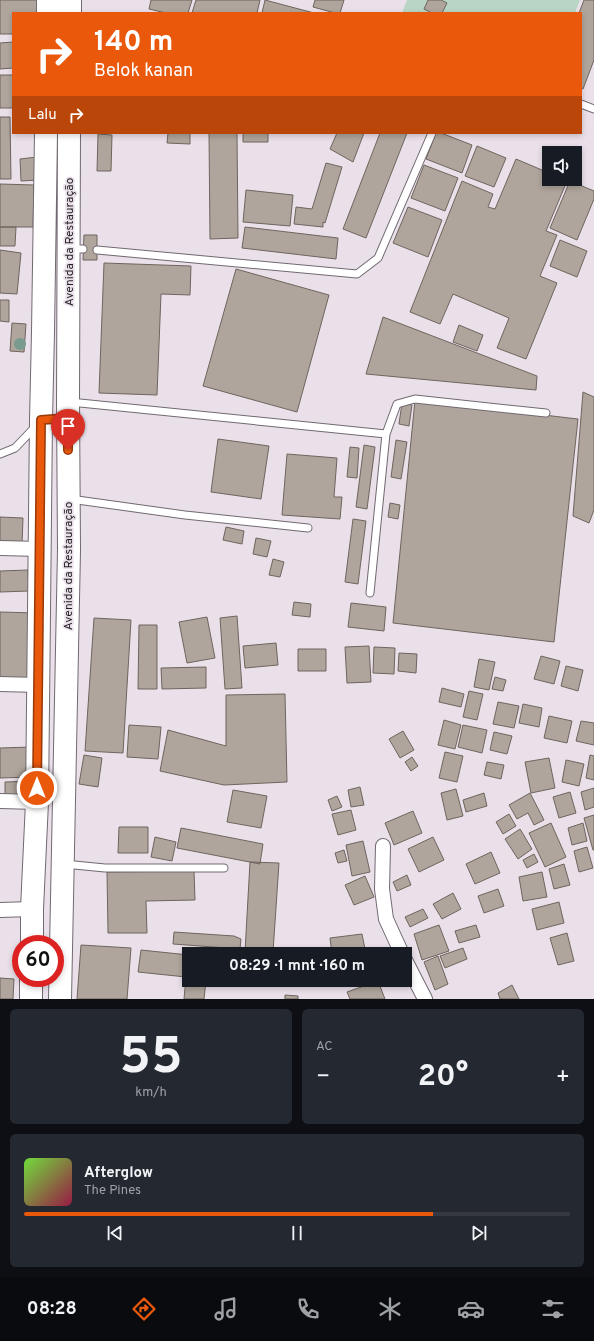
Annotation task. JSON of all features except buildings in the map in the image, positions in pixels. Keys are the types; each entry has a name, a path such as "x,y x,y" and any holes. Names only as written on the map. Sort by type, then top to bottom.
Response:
{"main road":[{"path":"48,0 48,12"},
{"path":"70,0 70,12"},
{"name":"Avenida da Restauração","path":"46,134 43,332 57,416 68,498 69,550 60,999"},
{"name":"Avenida da Restauração","path":"32,935 37,802 40,549 76,249 69,134"},
{"path":"31,999 32,987"}],"street":[{"path":"0,548 40,549"},
{"path":"0,684 38,685"},
{"path":"0,801 37,802"},
{"path":"383,846 382,889 386,919 399,947"},
{"path":"0,910 32,909"},
{"path":"412,974 425,999"}],"lane":[{"path":"582,104 594,108"},
{"path":"97,250 357,274 378,258 432,134"},
{"path":"370,593 386,434 397,404 415,399 546,413"},
{"path":"0,454 15,448 27,436 57,416 386,434"},
{"path":"68,498 184,515 308,528"},
{"path":"62,864 105,868 224,868"}],"green space":[{"path":"407,0 580,0 575,12 402,12"}],"route":[{"path":"37,788 41,420 68,418 68,450"}]}
